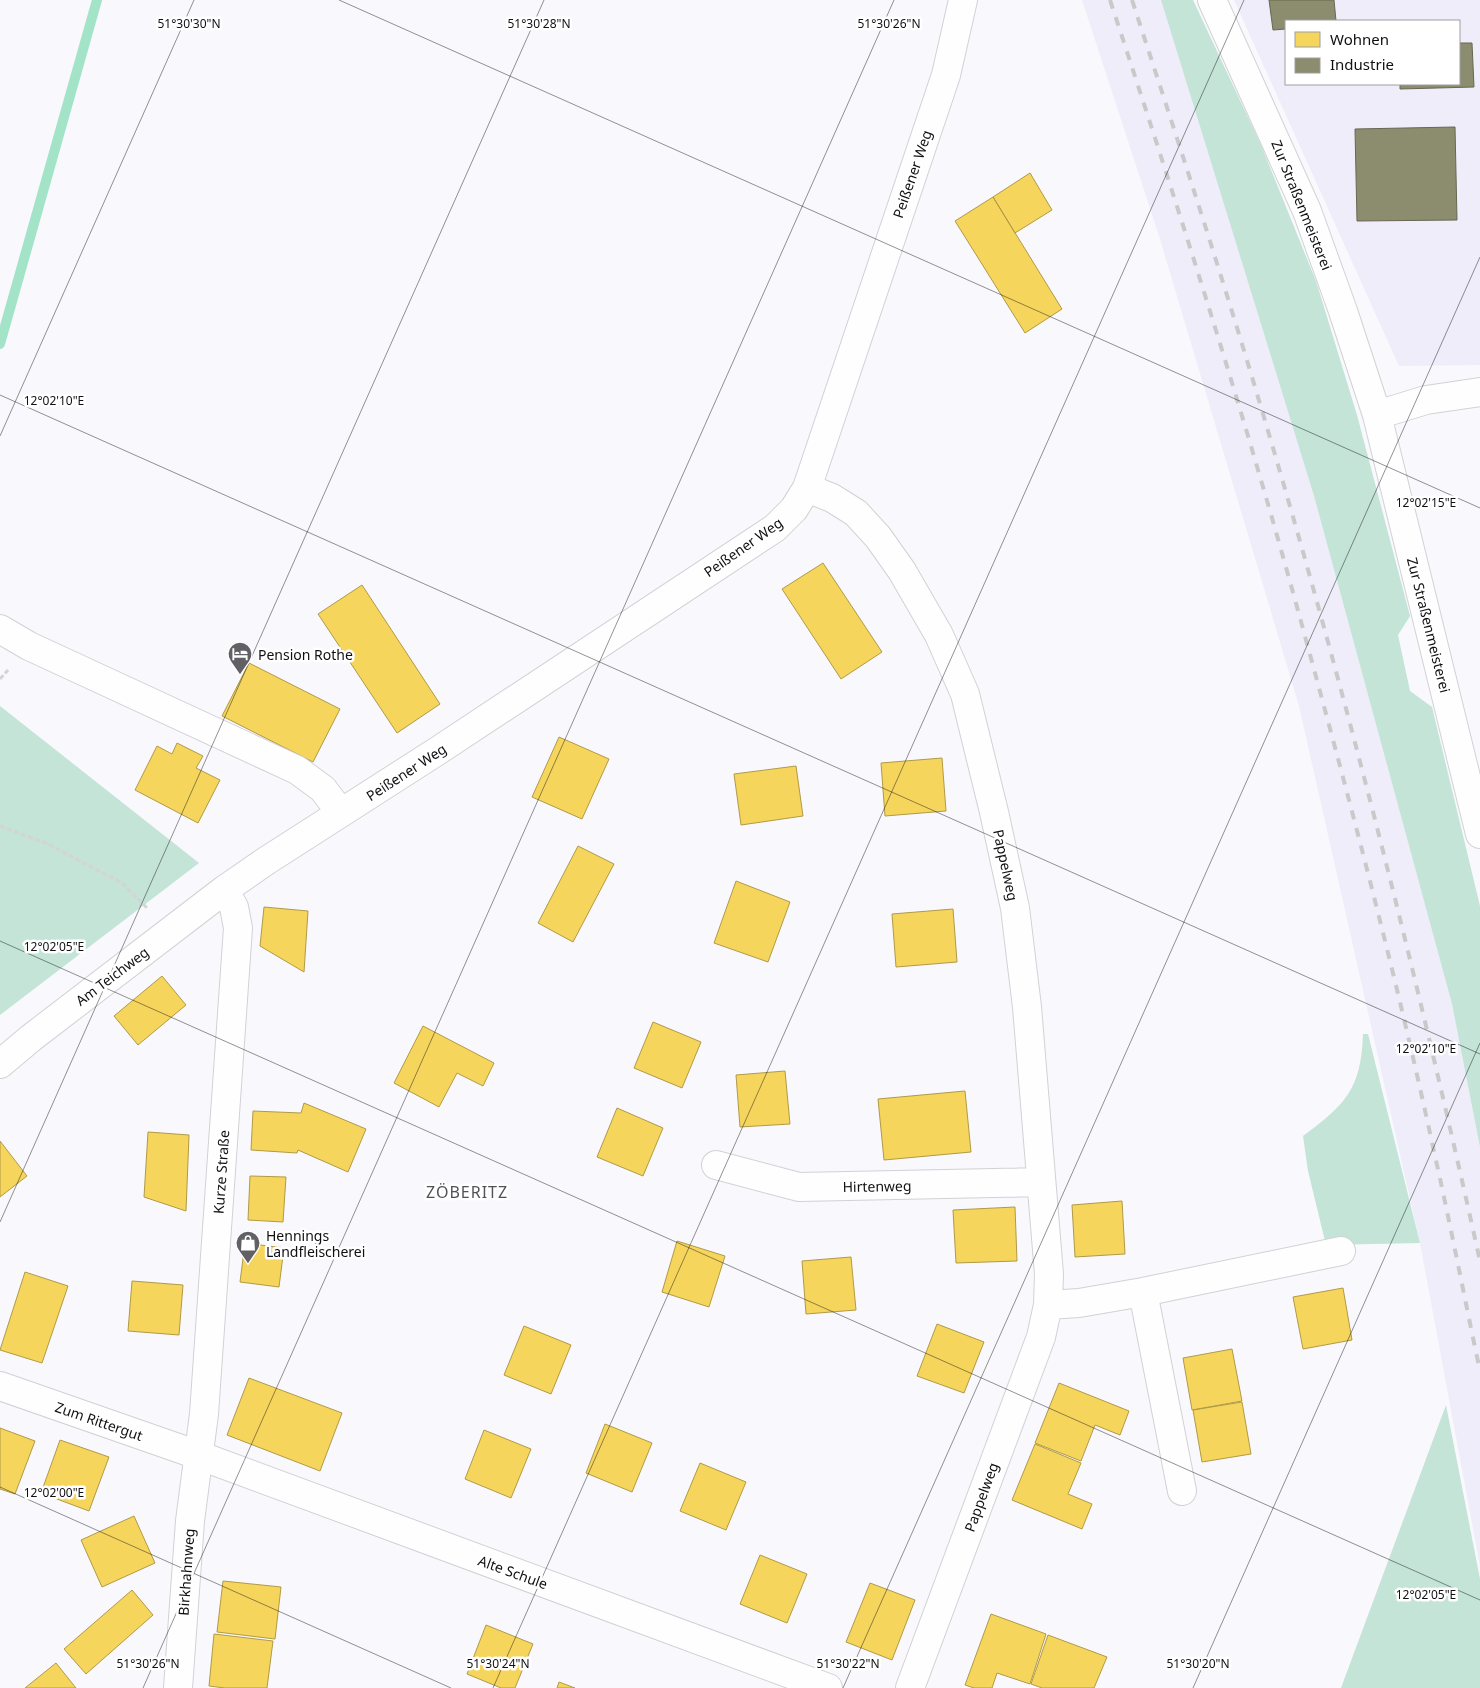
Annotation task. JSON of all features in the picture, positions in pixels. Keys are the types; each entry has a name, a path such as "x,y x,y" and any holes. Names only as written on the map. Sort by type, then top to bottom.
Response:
{"street":[{"name":"Peißener Weg","path":"224,890 775,528 794,509 807,488 946,74 963,0"},
{"name":"Zur Straßenmeisterei","path":"1212,0 1307,211 1343,311 1377,415 1480,834"},
{"path":"1377,415 1426,400 1480,392"},
{"name":"Pappelweg","path":"807,488 832,498 856,513 878,537 902,570 939,635 965,694 1015,908 1027,1006 1049,1274 1048,1305 1041,1337 910,1688"},
{"path":"0,629 29,646 297,770 323,789 341,813"},
{"name":"Am Teichweg","path":"0,1064 31,1038 224,890"},
{"name":"Kurze Straße","path":"198,1456 204,1414 238,928 234,907 224,890"},
{"name":"Hirtenweg","path":"716,1165 799,1187 1041,1182"},
{"path":"1048,1305 1079,1303 1143,1292 1341,1251"},
{"path":"1143,1292 1182,1491"},
{"name":"Zum Rittergut","path":"0,1386 198,1456"},
{"name":"Birkhahnweg","path":"178,1688 190,1521 198,1456"},
{"name":"Alte Schule","path":"198,1456 828,1688"}],"path":[{"path":"0,826 48,844 122,883 171,931"}],"shaded area":[{"path":"1082,0 1161,0 1314,496 1452,1004 1480,1147 1480,1566 1420,1243 1299,706 1160,239"},
{"path":"1234,0 1480,0 1480,365 1399,366"}],"green space":[{"path":"1161,0 1193,0 1261,145 1316,281 1357,415 1410,616 1398,635 1410,691 1432,707 1480,906 1480,1147 1452,1004 1314,496"},
{"path":"0,706 199,863 0,1015"},
{"path":"1363,1034 1368,1034 1420,1243 1326,1245 1308,1171 1303,1136 1330,1114 1348,1094 1359,1069"},
{"path":"1446,1405 1480,1579 1480,1688 1341,1688"}],"building: Wohnen":[{"path":"1030,173 1052,210 1015,233 993,197"},
{"path":"993,197 1062,309 1025,333 955,221"},
{"path":"823,563 882,652 841,679 782,589"},
{"path":"362,585 440,704 397,733 318,614"},
{"path":"249,663 340,709 313,762 222,716"},
{"path":"559,737 609,759 582,819 532,797"},
{"path":"177,743 203,756 196,768 220,780 198,823 135,790 157,746 172,754"},
{"path":"942,758 946,811 885,816 881,763"},
{"path":"796,766 803,816 741,825 734,774"},
{"path":"578,846 614,864 573,942 538,923"},
{"path":"736,881 790,902 768,962 714,943"},
{"path":"264,907 308,911 304,972 260,946"},
{"path":"953,909 957,962 896,967 892,914"},
{"path":"162,976 186,1005 138,1045 114,1016"},
{"path":"653,1022 701,1042 682,1088 634,1068"},
{"path":"423,1026 494,1063 483,1086 457,1073 439,1107 394,1083"},
{"path":"785,1071 790,1124 740,1127 736,1075"},
{"path":"965,1091 971,1152 884,1160 878,1099"},
{"path":"304,1103 366,1129 348,1172 298,1150 297,1153 251,1150 253,1111 301,1113"},
{"path":"617,1108 663,1128 643,1176 597,1157"},
{"path":"148,1132 189,1135 186,1211 144,1197"},
{"path":"0,1141 27,1176 0,1197"},
{"path":"250,1176 286,1177 283,1222 248,1220"},
{"path":"1122,1201 1125,1254 1075,1257 1072,1205"},
{"path":"1015,1207 1017,1261 956,1263 953,1210"},
{"path":"677,1241 725,1256 709,1307 662,1292"},
{"path":"245,1243 284,1248 279,1287 240,1282"},
{"path":"851,1257 856,1310 806,1314 802,1261"},
{"path":"25,1272 68,1286 42,1363 0,1350"},
{"path":"132,1281 183,1285 179,1335 128,1331"},
{"path":"1343,1288 1352,1340 1303,1349 1293,1297"},
{"path":"937,1324 984,1342 964,1393 917,1376"},
{"path":"524,1326 571,1345 551,1394 504,1375"},
{"path":"1232,1349 1242,1401 1192,1410 1183,1358"},
{"path":"249,1378 342,1413 320,1471 227,1435"},
{"path":"1059,1383 1129,1411 1120,1435 1095,1425 1081,1461 1035,1443"},
{"path":"1242,1402 1251,1454 1202,1462 1193,1410"},
{"path":"605,1424 652,1443 632,1492 586,1473"},
{"path":"0,1428 35,1441 15,1494 0,1489"},
{"path":"484,1430 531,1449 511,1498 465,1479"},
{"path":"60,1440 109,1457 89,1511 41,1493"},
{"path":"1035,1444 1081,1463 1068,1494 1092,1504 1082,1529 1012,1500"},
{"path":"700,1463 746,1482 726,1530 680,1511"},
{"path":"134,1516 155,1563 102,1587 81,1540"},
{"path":"760,1555 807,1574 787,1623 740,1604"},
{"path":"223,1581 281,1587 275,1639 217,1632"},
{"path":"870,1583 915,1600 892,1660 846,1642"},
{"path":"132,1590 153,1615 86,1674 64,1649"},
{"path":"991,1614 1046,1634 1030,1684 997,1673 992,1688 974,1688 965,1685"},
{"path":"486,1625 533,1644 515,1688 501,1688 467,1674"},
{"path":"214,1634 273,1641 267,1688 209,1686"},
{"path":"1048,1635 1107,1657 1094,1688 1042,1688 1031,1684"},
{"path":"56,1663 76,1688 25,1688"},
{"path":"559,1682 575,1688 557,1688"}],"building: Industrie":[{"path":"1269,0 1334,0 1336,20 1285,20 1285,29 1273,30"},
{"path":"1460,43 1472,43 1474,87 1400,89 1400,85 1460,85"},
{"path":"1455,127 1457,220 1357,221 1355,129"}],"waterway":[{"path":"0,344 97,0"}],"railway":[{"path":"1110,0 1231,378 1276,531 1315,674 1369,876 1402,1011 1480,1371"},
{"path":"1132,0 1232,310 1294,519 1352,729 1406,941 1480,1261"}],"place":[{"name":"Pension Rothe","path":"240,675"},
{"name":"Hennings Landfleischerei","path":"248,1264"}],"district":[{"name":"ZÖBERITZ","path":"467,1192"}]}
